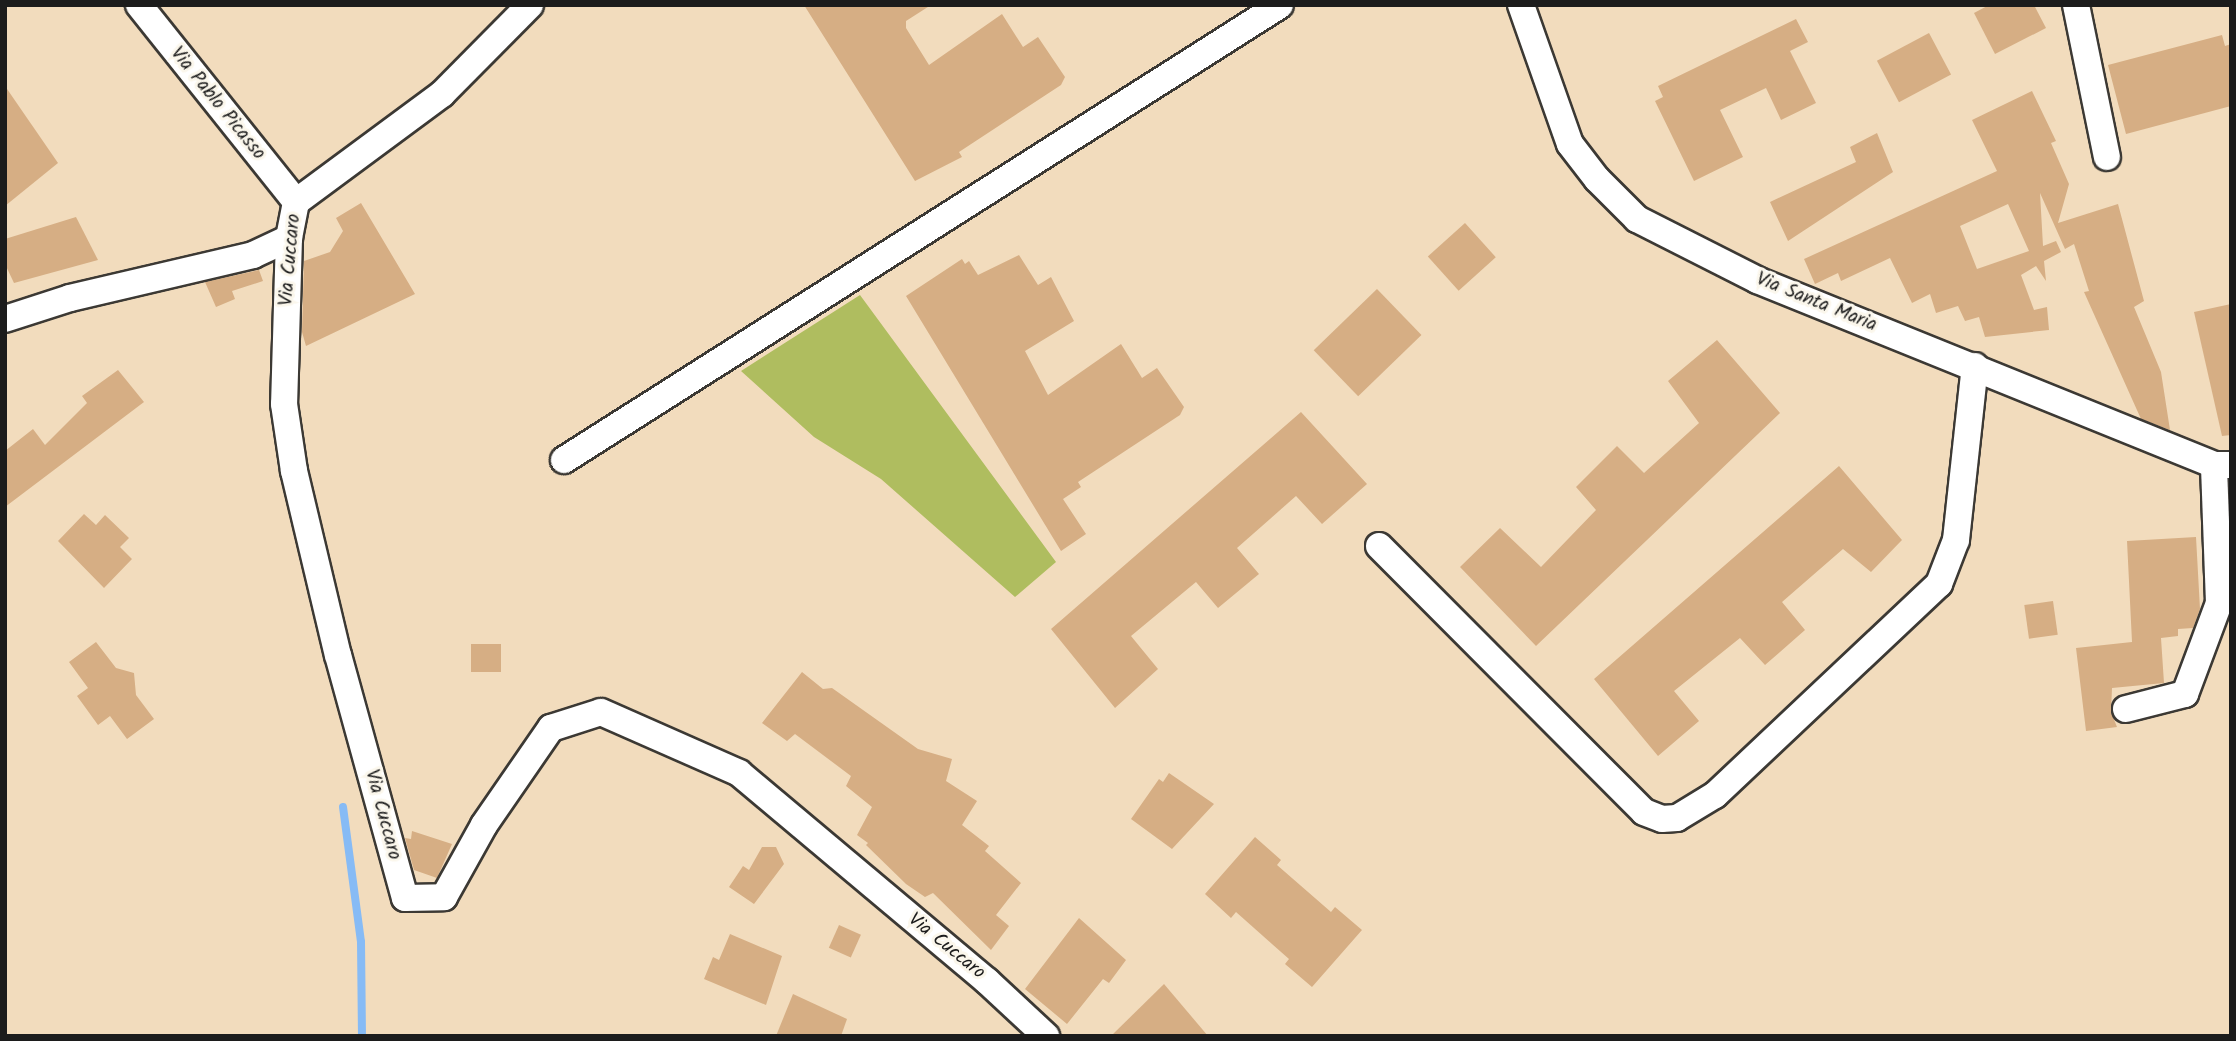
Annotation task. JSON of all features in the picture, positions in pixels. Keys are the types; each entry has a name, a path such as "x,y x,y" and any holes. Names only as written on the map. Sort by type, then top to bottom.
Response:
{"street":[{"name":"Via Pablo Picasso","path":"139,5 296,202"},
{"name":"Via Cuccaro","path":"530,5 442,94 296,202 289,238 284,404 295,471 338,654 405,898 444,897 484,825 551,728 601,712 739,773 987,981 1046,1036"},
{"path":"564,460 1280,5"},
{"name":"Via Santa Maria","path":"1521,5 1570,144 1597,179 1637,219 1757,281 2222,465"},
{"path":"2076,5 2107,157"},
{"path":"5,319 70,298 253,255 289,238"},
{"path":"1379,546 1644,812 1662,819 1677,818 1715,795 1939,584 1956,540 1975,366"},
{"path":"2126,709 2185,694 2219,603 2222,465"}],"green space":[{"path":"860,295 1056,562 1015,597 881,479 814,437 741,371"}],"building":[{"path":"804,5 931,5 906,21 906,28 929,65 1002,14 1023,47 1038,37 1065,77 1061,85 959,152 962,157 915,181"},
{"path":"1989,5 2034,5 2046,28 1995,54 1974,13"},
{"path":"1796,19 1808,42 1790,51 1816,103 1781,120 1766,88 1720,110 1743,157 1694,181 1655,101 1663,97 1658,86"},
{"path":"1929,33 1951,74 1899,102 1877,61"},
{"path":"2222,35 2225,46 2231,44 2231,106 2126,134 2108,65"},
{"path":"5,86 58,163 5,206"},
{"path":"2032,91 2056,141 2051,143 2069,184 2058,223 2118,204 2144,301 2134,307 2161,372 2170,430 2141,419 2084,292 2089,291 2074,244 2065,249 2040,193 2043,246 2056,241 2061,252 2044,261 2046,281 2036,266 2021,275 2034,310 2047,307 2049,330 1985,337 1979,317 1965,321 1958,306 1936,313 1930,294 1912,303 1890,258 1841,281 1838,273 1815,284 1804,259 1997,171 1972,120","holes":["2008,204 2029,251 1977,269 1960,226"]},
{"path":"1877,133 1893,172 1788,241 1770,202 1856,162 1850,147"},
{"path":"361,203 415,294 306,346 302,332 304,261 330,252 343,231 336,218"},
{"path":"76,217 98,260 14,283 5,264 5,239"},
{"path":"1465,223 1496,257 1459,291 1428,256"},
{"path":"1019,255 1038,285 1051,277 1074,321 1025,351 1048,395 1121,344 1142,378 1157,368 1184,407 1180,415 1078,482 1081,487 1063,499 1086,534 1061,551 906,296 962,259 965,264 969,261 978,275"},
{"path":"259,270 263,281 232,291 235,299 216,307 205,282"},
{"path":"1377,289 1421,335 1358,396 1314,350"},
{"path":"2231,304 2231,435 2222,436 2194,312"},
{"path":"1717,340 1780,413 1536,646 1460,567 1500,528 1541,567 1596,510 1576,487 1617,446 1644,473 1699,423 1668,381"},
{"path":"118,370 144,402 5,507 5,451 33,429 45,445 87,403 82,396"},
{"path":"1301,412 1367,484 1322,524 1296,496 1237,548 1259,574 1218,608 1196,582 1131,636 1158,669 1115,708 1051,629"},
{"path":"1839,466 1902,540 1871,572 1843,549 1782,602 1805,630 1765,665 1740,638 1674,691 1699,721 1658,756 1594,679"},
{"path":"84,514 96,525 105,515 129,538 120,547 132,559 104,588 58,541"},
{"path":"2196,537 2200,609 2193,628 2178,629 2178,636 2161,638 2164,683 2112,688 2111,712 2117,727 2086,731 2076,648 2132,642 2127,541"},
{"path":"2053,601 2058,635 2029,639 2024,605"},
{"path":"96,642 116,668 134,673 136,695 154,719 127,739 110,716 98,725 77,696 88,688 69,662"},
{"path":"471,644 501,644 501,672 471,672"},
{"path":"802,672 823,689 832,688 918,749 952,759 946,781 977,801 962,825 989,846 985,851 1021,883 996,915 1009,926 991,950 933,893 925,897 906,884 866,845 868,843 857,835 872,807 846,786 851,776 795,734 787,741 762,723"},
{"path":"1169,773 1214,804 1172,849 1131,819 1159,779 1163,782"},
{"path":"412,831 452,844 437,878 414,870 405,838 411,839"},
{"path":"1255,837 1281,860 1277,865 1331,912 1335,907 1362,930 1312,987 1285,964 1289,959 1236,912 1231,918 1205,894"},
{"path":"762,847 776,847 784,864 754,904 729,887 743,866 749,870"},
{"path":"1079,918 1126,960 1109,983 1103,979 1067,1024 1025,989"},
{"path":"839,925 861,935 851,958 829,948"},
{"path":"730,934 782,956 766,1005 704,979 713,957 719,960"},
{"path":"1164,984 1208,1036 1111,1036"},
{"path":"793,994 847,1019 841,1036 776,1036"}],"waterway":[{"path":"343,807 361,942 362,1036"}]}
